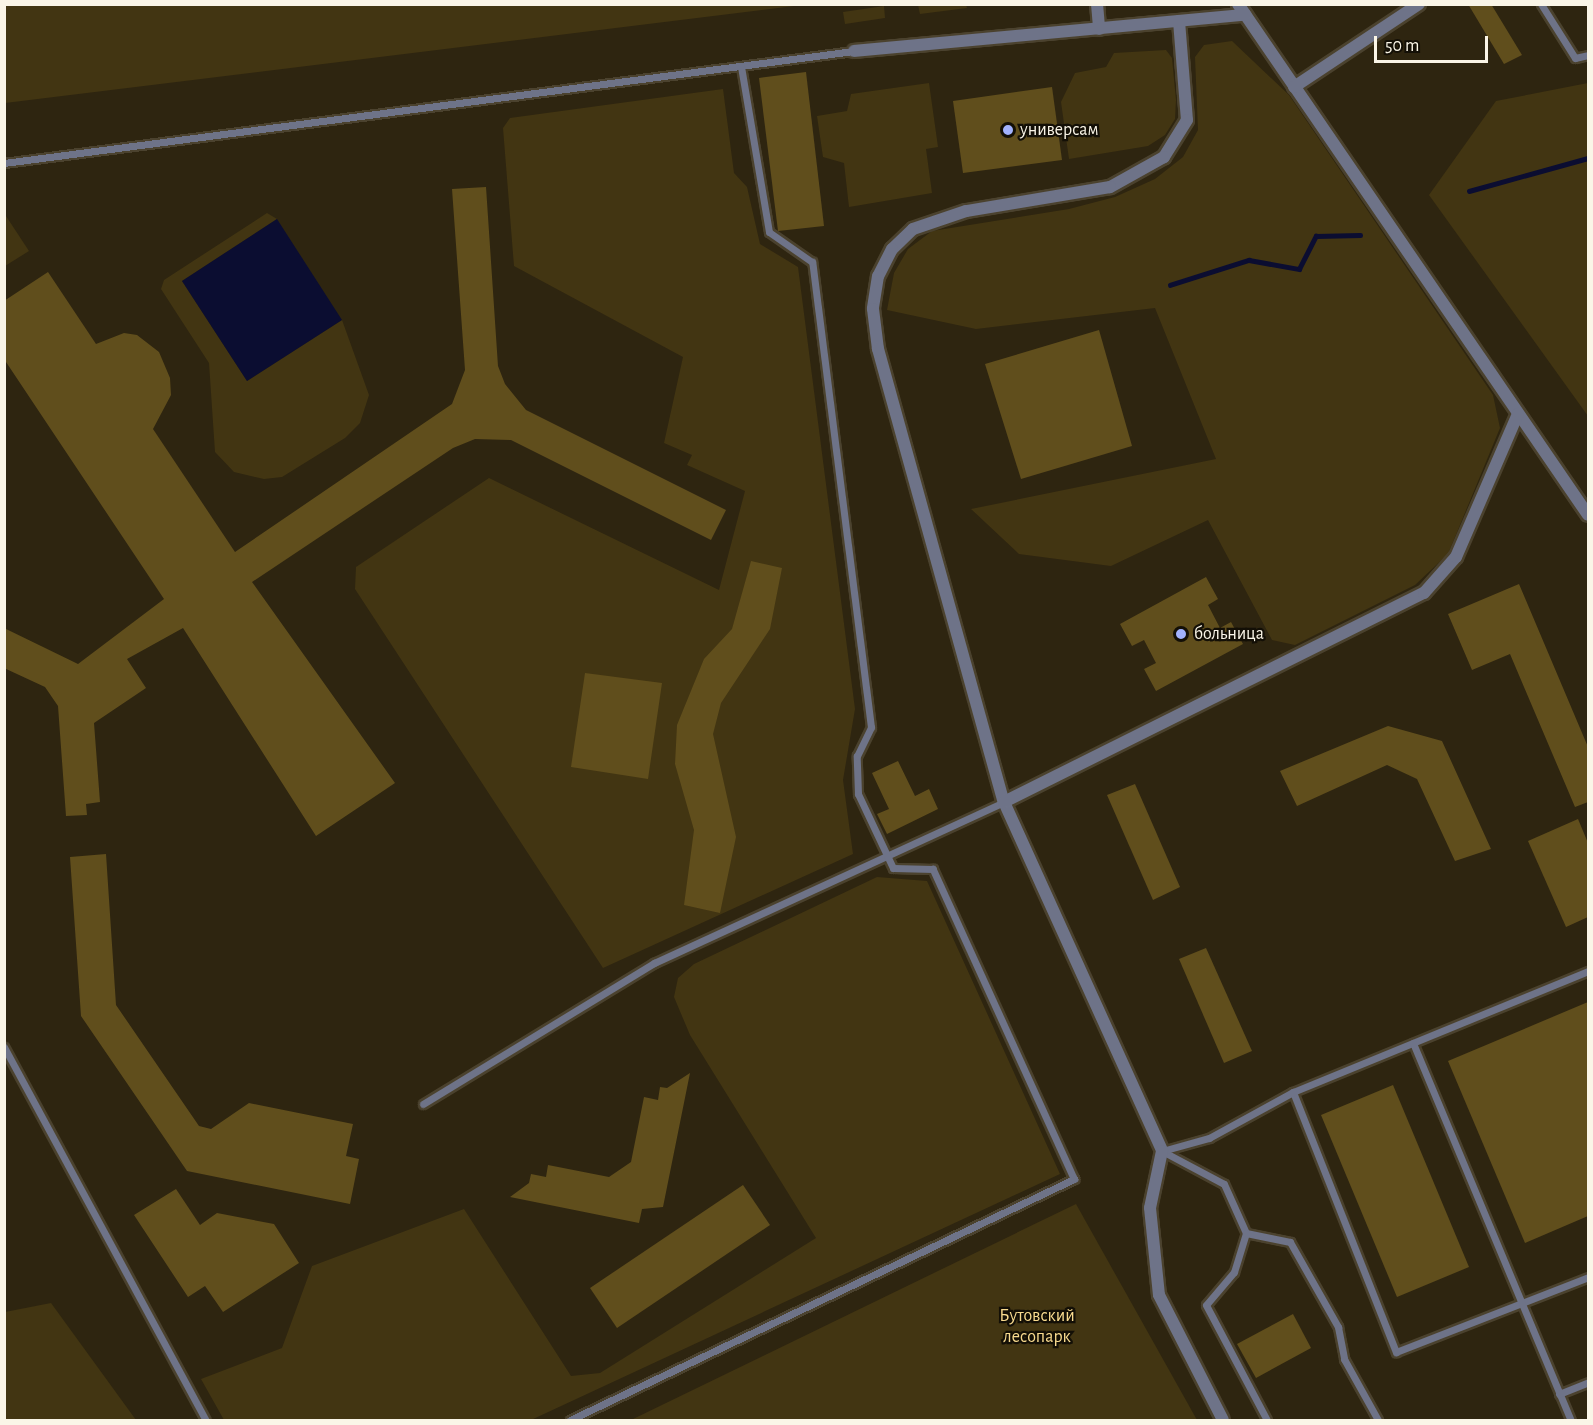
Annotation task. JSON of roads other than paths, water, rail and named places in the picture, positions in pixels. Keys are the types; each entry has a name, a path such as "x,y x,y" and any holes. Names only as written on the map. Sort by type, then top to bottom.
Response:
{"street":[{"path":"1097,4 1099,28"},
{"path":"1294,87 1419,4"},
{"path":"854,51 1179,21 1241,10 1588,515"},
{"path":"1179,21 1187,120 1164,157 1110,187 937,218 913,229 892,249 878,276 873,309 878,349 1004,802 1162,1150 1150,1208 1159,1295 1223,1420"},
{"path":"1004,802 1424,593 1456,557 1518,414"}],"lane":[{"path":"1541,4 1575,58 1588,55"},
{"path":"4,163 854,51"},
{"path":"570,1420 1074,1179 933,869 893,868 858,794 857,756 871,728 812,262 769,232 741,66"},
{"path":"423,1104 654,963 1004,802"},
{"path":"1162,1150 1209,1138 1293,1092 1588,971"},
{"path":"1413,1043 1520,1303 1571,1420"},
{"path":"4,1047 206,1420"},
{"path":"1293,1092 1396,1352 1588,1277"},
{"path":"1162,1150 1224,1184 1246,1233 1234,1272 1206,1305 1267,1420"},
{"path":"1246,1233 1290,1242 1338,1327 1344,1359 1378,1420"},
{"path":"1559,1394 1588,1382"}],"waterway":[{"path":"1469,191 1588,158"},
{"path":"1170,285 1249,260 1299,269 1316,236 1360,235"}],"place":[{"name":"универсам","path":"1008,130"},
{"name":"больница","path":"1181,634"}],"park label":[{"name":"Бутовский лесопарк","path":"1037,1327"}]}
